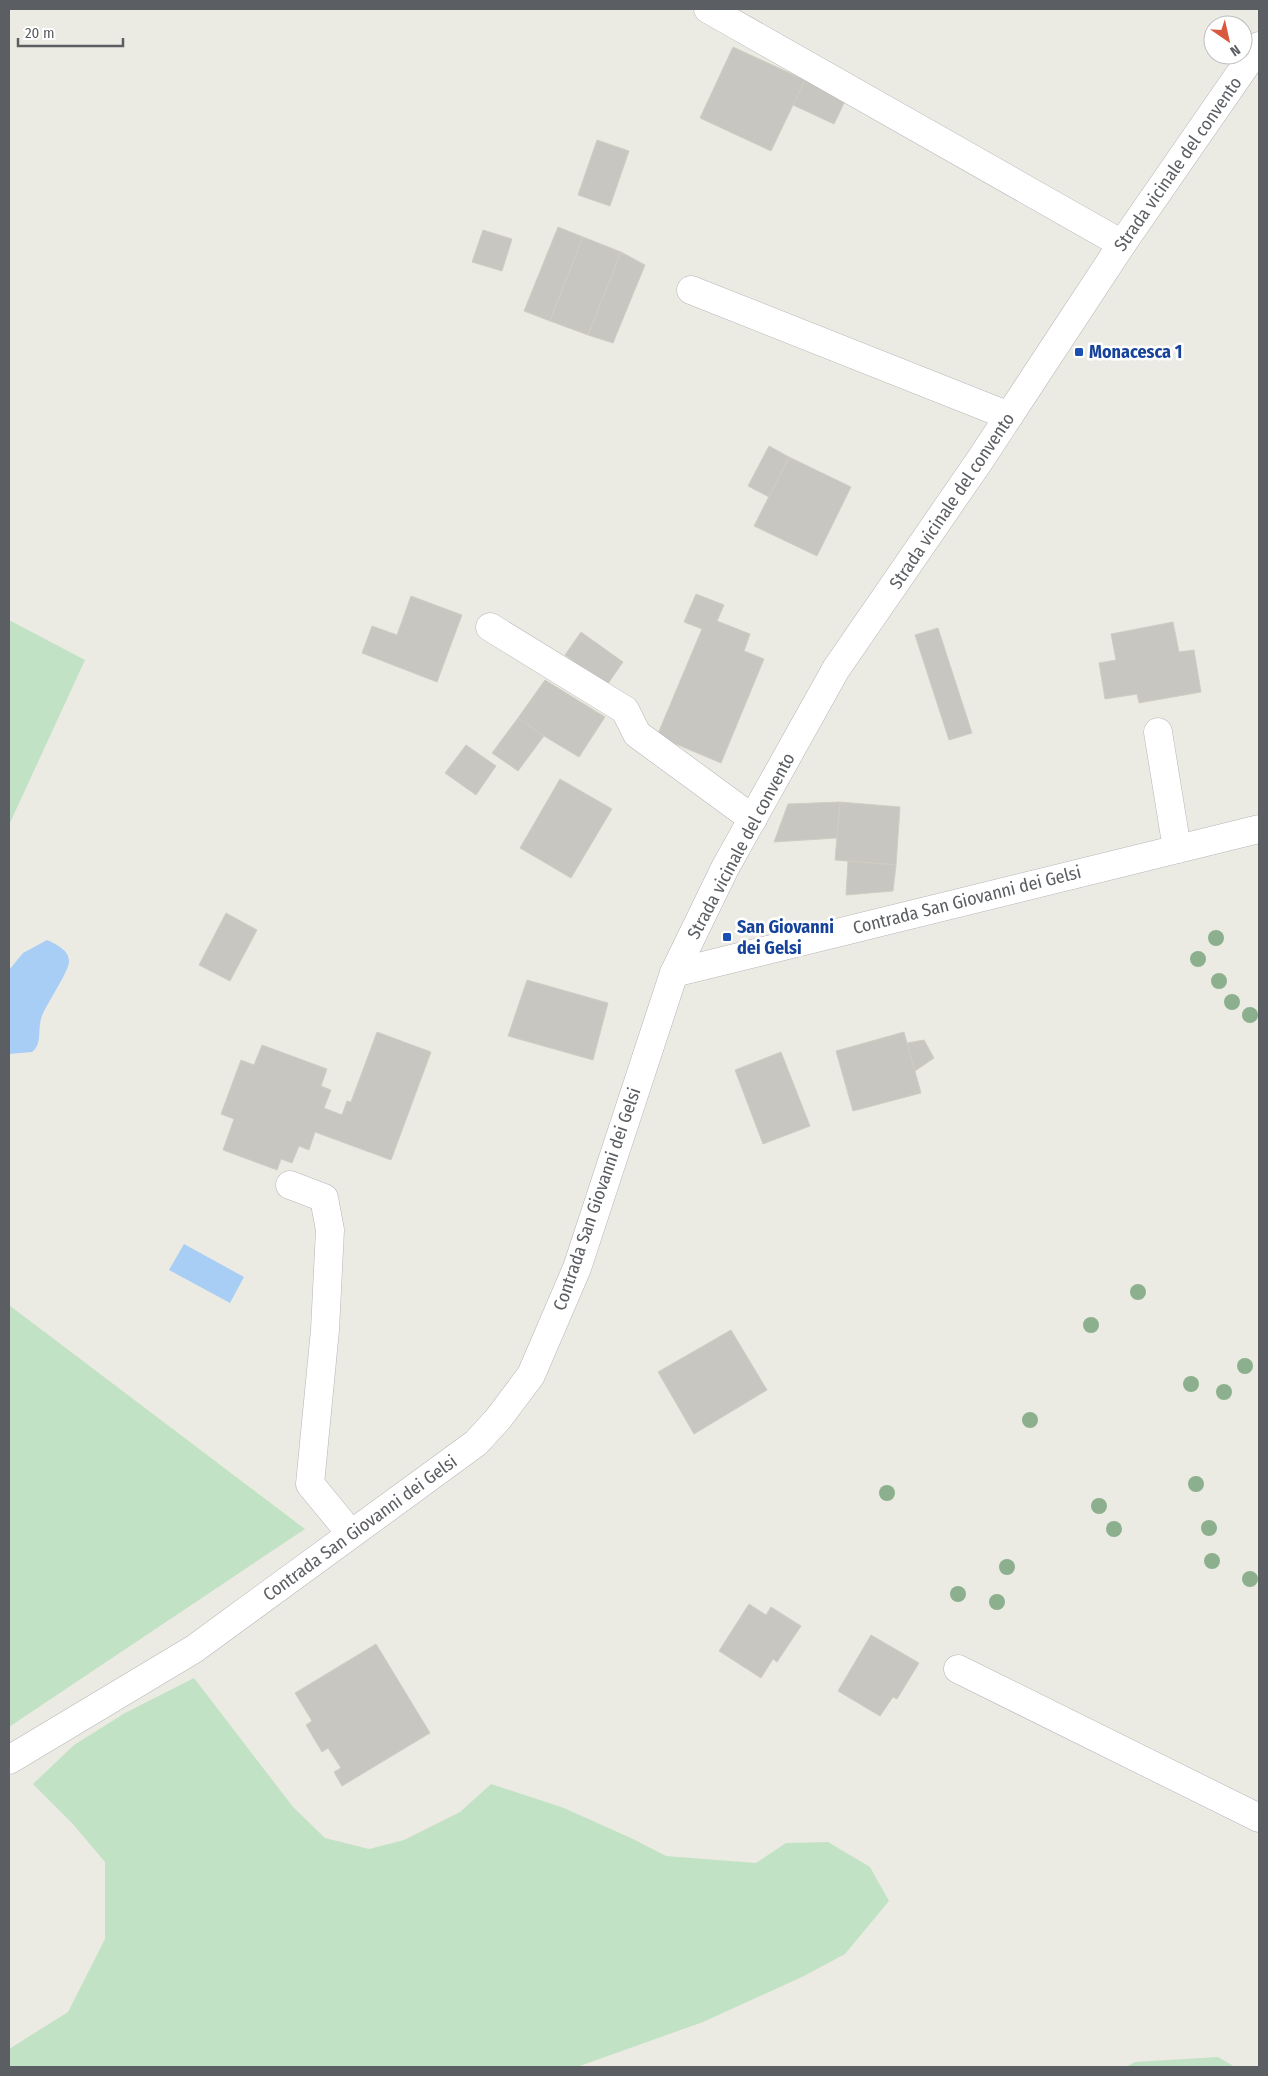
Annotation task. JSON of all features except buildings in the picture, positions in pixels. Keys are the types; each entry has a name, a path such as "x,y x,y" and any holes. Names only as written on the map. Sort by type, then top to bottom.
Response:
{"street":[{"path":"708,9 1122,244"},
{"name":"Strada vicinale del convento","path":"674,973 725,868 836,669 1009,416 1122,244 1259,46"},
{"path":"691,290 1009,416"},
{"path":"490,627 625,710 638,734 752,819"},
{"path":"1158,732 1177,849"},
{"name":"Contrada San Giovanni dei Gelsi","path":"9,1760 194,1649 476,1443 498,1419 531,1376 577,1268 674,973 1259,829"},
{"path":"290,1185 324,1198 330,1230 325,1330 310,1484 351,1534"},
{"path":"958,1670 1259,1818"}],"green space":[{"path":"9,620 85,660 9,825"},
{"path":"9,1305 305,1529 9,1727"},
{"path":"194,1678 293,1807 325,1838 369,1849 404,1840 460,1812 491,1784 564,1808 666,1856 756,1863 786,1843 828,1842 870,1867 889,1901 845,1954 804,1976 703,2022 577,2067 9,2067 9,2049 68,2012 105,1939 105,1862 72,1823 33,1784 74,1745 125,1713"},
{"path":"1218,2057 1235,2067 1126,2067 1135,2062"}],"water":[{"path":"47,940 67,954 68,965 42,1016 38,1045 32,1052 9,1054 9,970 23,953"},
{"path":"184,1244 244,1277 230,1303 169,1270"}],"place":[{"name":"Monacesca 1","path":"1079,352"},
{"name":"San Giovanni dei Gelsi","path":"727,937"}]}
